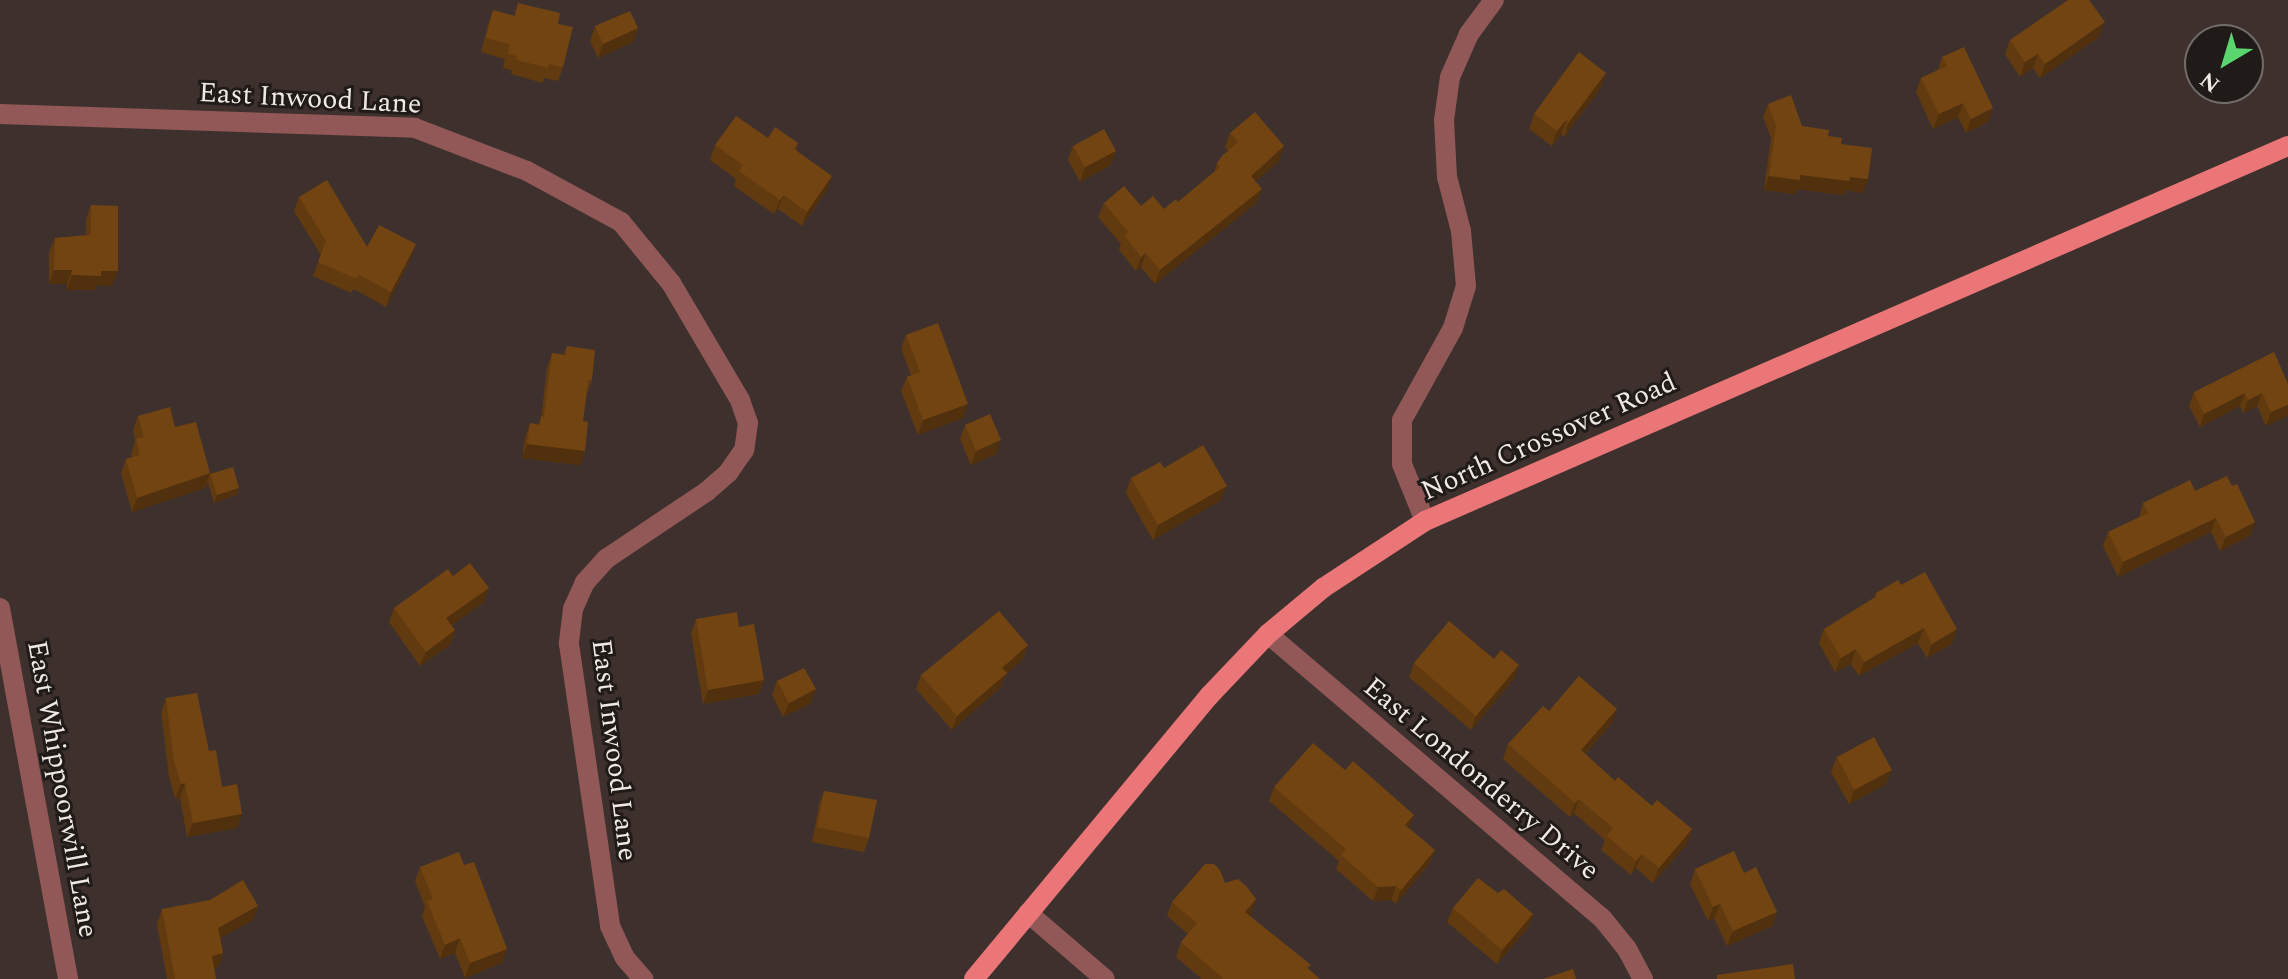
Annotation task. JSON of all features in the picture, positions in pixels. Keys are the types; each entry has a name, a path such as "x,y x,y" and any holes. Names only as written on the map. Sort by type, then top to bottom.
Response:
{"main road":[{"name":"North Crossover Road","path":"974,979 1209,696 1268,634 1323,588 1425,521 2288,146"}],"street":[{"path":"1425,521 1402,464 1402,420 1453,328 1466,286 1461,231 1447,177 1444,120 1450,77 1469,34 1494,0"},
{"name":"East Inwood Lane","path":"0,114 415,128 527,171 621,222 671,283 740,400 748,423 744,450 728,473 706,492 606,559 585,582 573,609 569,644 610,926 625,958 643,979"},
{"name":"East Whippoorwill Lane","path":"0,608 4,648 68,979"},
{"name":"East Londonderry Drive","path":"1268,634 1602,918 1627,949 1643,979"},
{"path":"1028,913 1105,979"}],"building":[{"path":"2068,0 2089,0 2105,22 2045,64 2038,54 2025,62 2010,40"},
{"path":"518,3 560,13 558,24 573,27 563,67 549,64 548,68 516,60 517,56 508,54 510,44 486,38 493,10 515,16"},
{"path":"630,11 638,28 603,44 595,26"},
{"path":"1964,47 1993,108 1971,119 1963,103 1939,114 1921,78 1947,66 1942,57"},
{"path":"1579,52 1606,73 1569,122 1566,120 1557,131 1534,114"},
{"path":"1791,95 1802,126 1829,130 1828,136 1842,138 1841,144 1872,148 1868,179 1850,177 1849,181 1800,175 1800,180 1769,176 1776,125 1768,104"},
{"path":"1255,112 1284,146 1251,176 1262,189 1160,270 1146,253 1141,257 1124,235 1128,232 1104,203 1124,186 1141,206 1153,196 1164,209 1176,199 1178,202 1220,167 1217,163 1222,156 1238,142 1230,133"},
{"path":"736,116 768,138 775,127 798,143 794,149 832,176 807,212 784,195 780,200 739,171 743,165 715,145"},
{"path":"1104,129 1116,151 1085,167 1073,146"},
{"path":"327,180 367,247 379,225 416,244 391,292 359,275 356,279 318,262 326,241 299,197"},
{"path":"91,205 118,206 118,271 101,271 101,276 72,275 72,270 54,270 55,238 91,235"},
{"path":"938,323 968,404 923,420 907,377 920,372 906,335"},
{"path":"567,346 595,350 583,421 588,422 585,451 527,444 530,423 540,425 541,416 544,417 552,353 565,355"},
{"path":"2274,352 2288,384 2288,405 2271,412 2262,393 2248,400 2245,393 2204,414 2194,392"},
{"path":"170,407 175,427 196,422 210,473 137,498 126,459 140,455 136,439 144,437 138,416"},
{"path":"990,414 1001,440 976,451 965,425"},
{"path":"1203,445 1227,486 1158,525 1131,478 1160,462 1164,468"},
{"path":"233,467 239,488 217,495 210,474"},
{"path":"2227,476 2232,486 2237,484 2255,522 2226,537 2216,518 2123,562 2108,532 2148,513 2143,503 2190,480 2195,491"},
{"path":"470,563 489,588 446,618 455,630 426,652 394,608 448,569 453,576"},
{"path":"1925,572 1957,629 1932,644 1924,628 1864,662 1856,649 1841,658 1824,629 1898,580 1901,585"},
{"path":"999,611 1028,645 1002,668 1007,673 957,716 921,675"},
{"path":"737,612 739,627 754,624 764,680 708,690 696,619"},
{"path":"1449,621 1494,659 1501,650 1519,665 1476,716 1414,663"},
{"path":"804,668 816,689 789,703 777,681"},
{"path":"1579,676 1617,709 1581,750 1615,781 1618,777 1652,806 1657,800 1692,829 1659,868 1642,854 1636,861 1607,836 1613,828 1579,799 1575,803 1508,744 1543,706 1549,711"},
{"path":"197,693 209,751 216,750 222,787 237,784 242,814 193,823 185,783 181,784 174,761 166,698"},
{"path":"1874,737 1892,770 1854,790 1837,757"},
{"path":"1313,743 1345,770 1353,761 1414,815 1405,825 1435,850 1401,890 1396,886 1378,887 1341,855 1346,849 1274,787"},
{"path":"824,791 877,800 869,838 817,827"},
{"path":"1734,851 1744,873 1756,867 1777,912 1733,931 1720,904 1713,907 1695,869"},
{"path":"459,852 464,865 474,862 507,949 470,963 460,938 445,945 427,901 433,899 420,867"},
{"path":"1205,864 1214,864 1225,883 1238,879 1247,887 1256,899 1245,912 1311,965 1307,968 1320,979 1224,979 1181,942 1197,923 1172,902"},
{"path":"1478,878 1498,893 1504,889 1533,914 1502,950 1453,908"},
{"path":"243,880 258,906 218,928 223,953 212,956 216,979 175,979 162,909 210,900"},
{"path":"1793,964 1795,979 1717,979 1717,975"},
{"path":"1573,969 1576,979 1543,979"}]}
